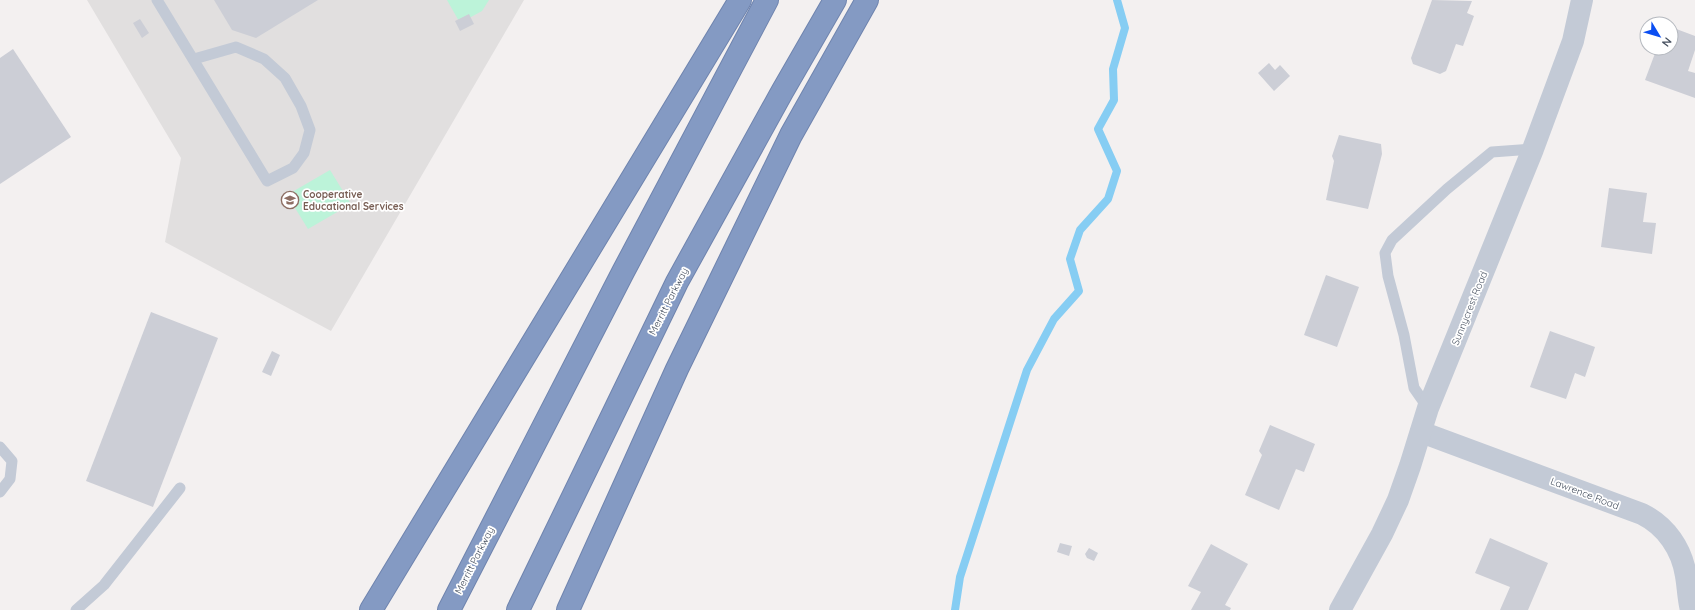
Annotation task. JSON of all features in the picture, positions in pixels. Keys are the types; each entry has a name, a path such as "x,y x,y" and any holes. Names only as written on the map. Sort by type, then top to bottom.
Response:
{"highway":[{"path":"371,610 740,0"},
{"name":"Merritt Parkway","path":"449,610 626,265 767,0"},
{"name":"Merritt Parkway","path":"518,610 677,282 782,92 835,0"},
{"path":"568,610 677,369 784,149 867,0"}],"street":[{"name":"Sunnycrest Road","path":"1340,610 1392,514 1422,432 1428,408 1533,149 1573,41 1582,0"},
{"name":"Lawrence Road","path":"1422,432 1653,520 1670,537 1678,550 1683,563 1692,610"}],"lane":[{"path":"158,0 267,181 293,168 304,153 310,130 301,106 285,78 264,58 236,47 194,59"},
{"path":"1428,408 1414,388 1404,335 1388,276 1385,254 1392,240 1447,189 1492,152 1533,149"},
{"path":"0,447 12,462 10,479 0,492"},
{"path":"76,610 104,585 180,488"}],"shaded area":[{"name":"Cooperative Educational Services","path":"87,0 524,0 331,331 165,242 181,158"}],"green space":[{"path":"447,0 489,0 482,11 460,23"},
{"path":"330,170 351,204 308,229 287,195"}],"building":[{"path":"214,0 318,0 256,38 232,30"},
{"path":"1432,0 1472,1 1467,13 1474,16 1463,46 1456,44 1446,71 1440,74 1413,64 1411,58"},
{"path":"469,14 474,24 460,31 455,21"},
{"path":"140,19 149,33 142,38 133,23"},
{"path":"1679,30 1695,36 1695,50 1688,71 1695,73 1695,98 1645,80 1654,56 1679,56"},
{"path":"13,49 71,137 0,184 0,58"},
{"path":"1269,63 1275,70 1280,65 1290,76 1274,91 1258,73"},
{"path":"1339,135 1381,144 1382,154 1368,209 1326,200 1334,161 1332,156"},
{"path":"1609,188 1647,193 1643,222 1656,223 1652,254 1601,247"},
{"path":"1326,275 1359,287 1337,347 1304,335"},
{"path":"151,312 218,338 153,507 86,481"},
{"path":"1550,331 1595,347 1585,377 1575,373 1566,399 1530,387"},
{"path":"272,351 280,355 271,376 262,372"},
{"path":"1270,425 1315,444 1304,472 1296,469 1279,510 1245,495 1262,455 1259,451"},
{"path":"1490,538 1548,563 1528,610 1500,610 1510,587 1475,573"},
{"path":"1060,543 1072,546 1069,556 1057,552"},
{"path":"1211,544 1248,564 1225,605 1231,608 1230,610 1191,610 1201,592 1188,586"},
{"path":"1089,548 1098,553 1094,561 1087,558 1085,554"}],"waterway":[{"path":"955,610 960,577 1027,370 1054,319 1079,291 1070,259 1080,230 1108,199 1117,171 1098,129 1114,100 1113,69 1125,28 1117,0"}],"place":[{"name":"Cooperative Educational Services","path":"290,200"}]}
